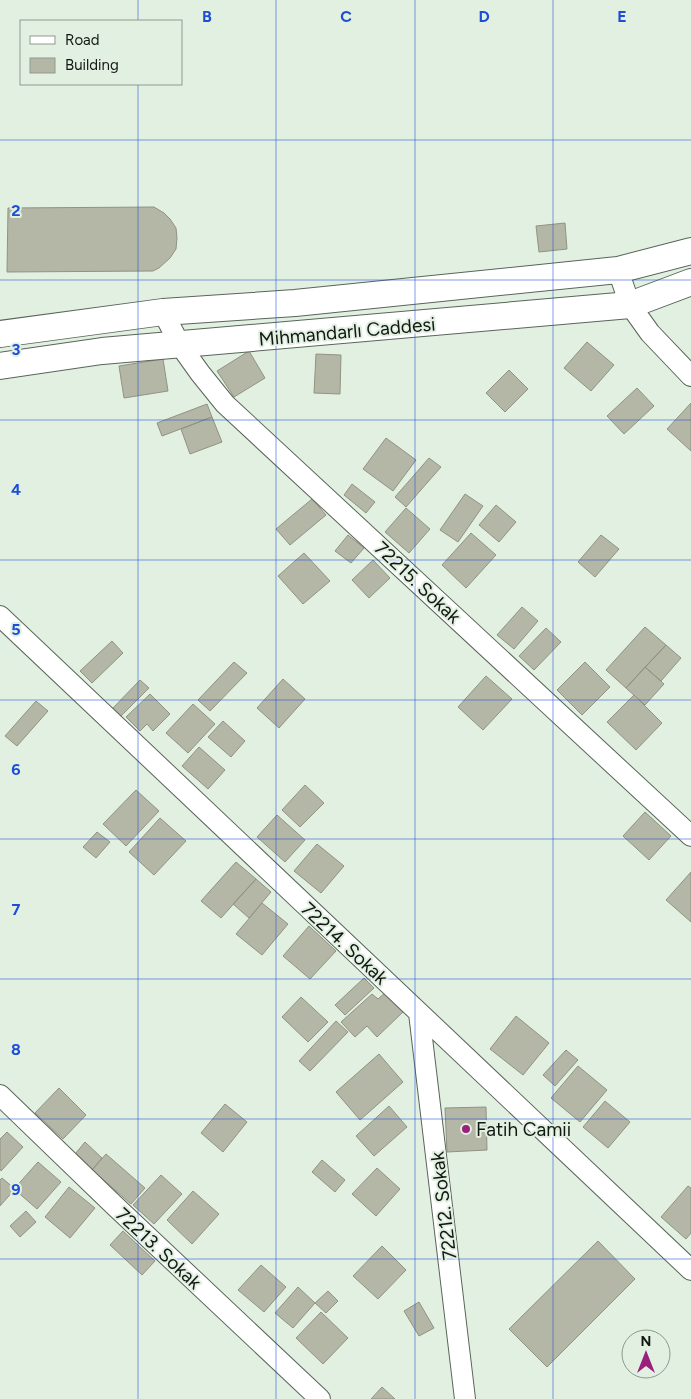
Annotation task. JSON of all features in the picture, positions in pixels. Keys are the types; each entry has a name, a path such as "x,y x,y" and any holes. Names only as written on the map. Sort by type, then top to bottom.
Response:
{"street":[{"name":"Mihmandarlı Caddesi","path":"0,334 164,312 295,303 618,270 691,251"},
{"path":"618,270 630,305 650,333 691,376"},
{"name":"Mihmandarlı Caddesi","path":"0,366 102,351 630,305 691,282"},
{"name":"72215. Sokak","path":"164,312 180,345 225,404 691,836"},
{"name":"72214. Sokak","path":"0,616 691,1270"},
{"name":"72212. Sokak","path":"420,1013 465,1399"},
{"name":"72213. Sokak","path":"0,1095 320,1399"}],"building":[{"path":"154,207 170,219 176,228 177,238 176,249 170,258 153,271 7,272 8,208"},
{"path":"565,223 567,249 539,252 536,226"},
{"path":"587,342 614,365 591,391 564,368"},
{"path":"249,351 265,378 234,397 217,371"},
{"path":"316,354 341,355 340,394 314,393"},
{"path":"163,359 168,391 124,398 119,366"},
{"path":"509,370 528,389 505,412 486,393"},
{"path":"637,388 654,406 624,434 607,416"},
{"path":"691,403 691,451 667,429"},
{"path":"207,404 212,417 162,436 157,423"},
{"path":"212,417 222,442 190,454 181,429"},
{"path":"386,438 416,460 393,491 363,469"},
{"path":"429,458 441,467 406,507 395,497"},
{"path":"352,484 375,502 366,513 344,495"},
{"path":"465,494 483,506 458,542 440,530"},
{"path":"312,499 326,515 290,545 276,529"},
{"path":"496,505 516,522 499,542 479,525"},
{"path":"406,508 430,529 409,553 385,532"},
{"path":"471,533 496,555 466,588 442,565"},
{"path":"348,535 364,548 351,563 335,551"},
{"path":"601,535 619,549 595,577 578,562"},
{"path":"304,553 330,581 303,604 278,576"},
{"path":"373,560 390,578 369,598 352,580"},
{"path":"522,607 538,621 514,649 497,635"},
{"path":"645,627 666,645 626,688 606,670"},
{"path":"546,628 561,642 534,670 519,656"},
{"path":"112,641 123,653 92,683 80,671"},
{"path":"666,645 681,658 661,681 645,667"},
{"path":"234,662 247,673 210,711 198,700"},
{"path":"585,662 610,687 582,715 557,690"},
{"path":"645,667 664,684 645,705 626,688"},
{"path":"486,676 512,699 483,730 458,707"},
{"path":"283,679 305,699 279,728 257,708"},
{"path":"140,680 149,688 120,717 112,709"},
{"path":"150,694 170,714 153,731 147,724 140,731 126,717"},
{"path":"634,695 662,723 636,750 607,722"},
{"path":"36,701 48,711 17,746 5,736"},
{"path":"193,704 215,724 188,753 166,733"},
{"path":"223,721 245,741 231,757 208,737"},
{"path":"199,747 225,770 208,789 182,766"},
{"path":"305,785 324,803 300,827 282,810"},
{"path":"136,790 159,811 126,846 103,824"},
{"path":"645,812 671,836 649,860 623,836"},
{"path":"277,815 305,840 285,862 257,837"},
{"path":"160,818 186,841 154,875 129,852"},
{"path":"97,832 110,842 96,858 83,847"},
{"path":"317,844 344,866 321,893 294,871"},
{"path":"236,862 256,879 221,918 201,901"},
{"path":"691,872 691,922 666,900"},
{"path":"256,879 271,892 249,918 233,904"},
{"path":"262,903 288,924 262,955 236,934"},
{"path":"309,926 336,951 310,979 283,956"},
{"path":"364,978 374,988 345,1015 335,1005"},
{"path":"386,992 404,1011 377,1037 367,1026 355,1037 341,1022 372,994 378,999"},
{"path":"301,997 328,1022 308,1042 282,1017"},
{"path":"516,1016 549,1043 523,1075 490,1049"},
{"path":"336,1021 348,1032 310,1071 299,1061"},
{"path":"566,1050 578,1060 555,1086 543,1075"},
{"path":"379,1054 403,1082 360,1120 336,1092"},
{"path":"578,1066 607,1090 580,1122 551,1098"},
{"path":"59,1088 86,1115 63,1139 35,1113"},
{"path":"605,1101 630,1122 608,1148 583,1127"},
{"path":"225,1104 247,1122 223,1152 201,1133"},
{"path":"389,1106 407,1127 374,1156 356,1136"},
{"name":"Fatih Camii","path":"486,1107 487,1150 447,1152 445,1108"},
{"path":"7,1132 23,1147 1,1171 0,1139"},
{"path":"85,1142 102,1158 92,1170 75,1154"},
{"path":"106,1154 145,1188 131,1204 92,1170"},
{"path":"322,1160 345,1180 335,1192 312,1172"},
{"path":"38,1162 61,1182 37,1209 14,1189"},
{"path":"377,1168 400,1189 376,1216 352,1194"},
{"path":"161,1175 182,1194 154,1224 133,1205"},
{"path":"2,1178 15,1189 0,1206 0,1180"},
{"path":"688,1186 691,1188 691,1233 686,1239 661,1217"},
{"path":"69,1187 95,1208 70,1238 45,1217"},
{"path":"193,1191 219,1214 192,1244 167,1220"},
{"path":"26,1211 36,1222 20,1237 10,1226"},
{"path":"123,1231 155,1261 142,1275 110,1245"},
{"path":"598,1241 635,1279 547,1367 509,1329"},
{"path":"382,1246 406,1270 378,1299 353,1276"},
{"path":"261,1265 286,1287 264,1312 238,1290"},
{"path":"298,1287 315,1303 293,1328 275,1313"},
{"path":"328,1291 338,1301 326,1313 315,1303"},
{"path":"419,1302 434,1328 419,1336 404,1311"},
{"path":"321,1312 348,1338 323,1364 296,1338"},
{"path":"382,1387 395,1399 371,1399"}],"place":[{"name":"Fatih Camii","path":"466,1129"}]}
